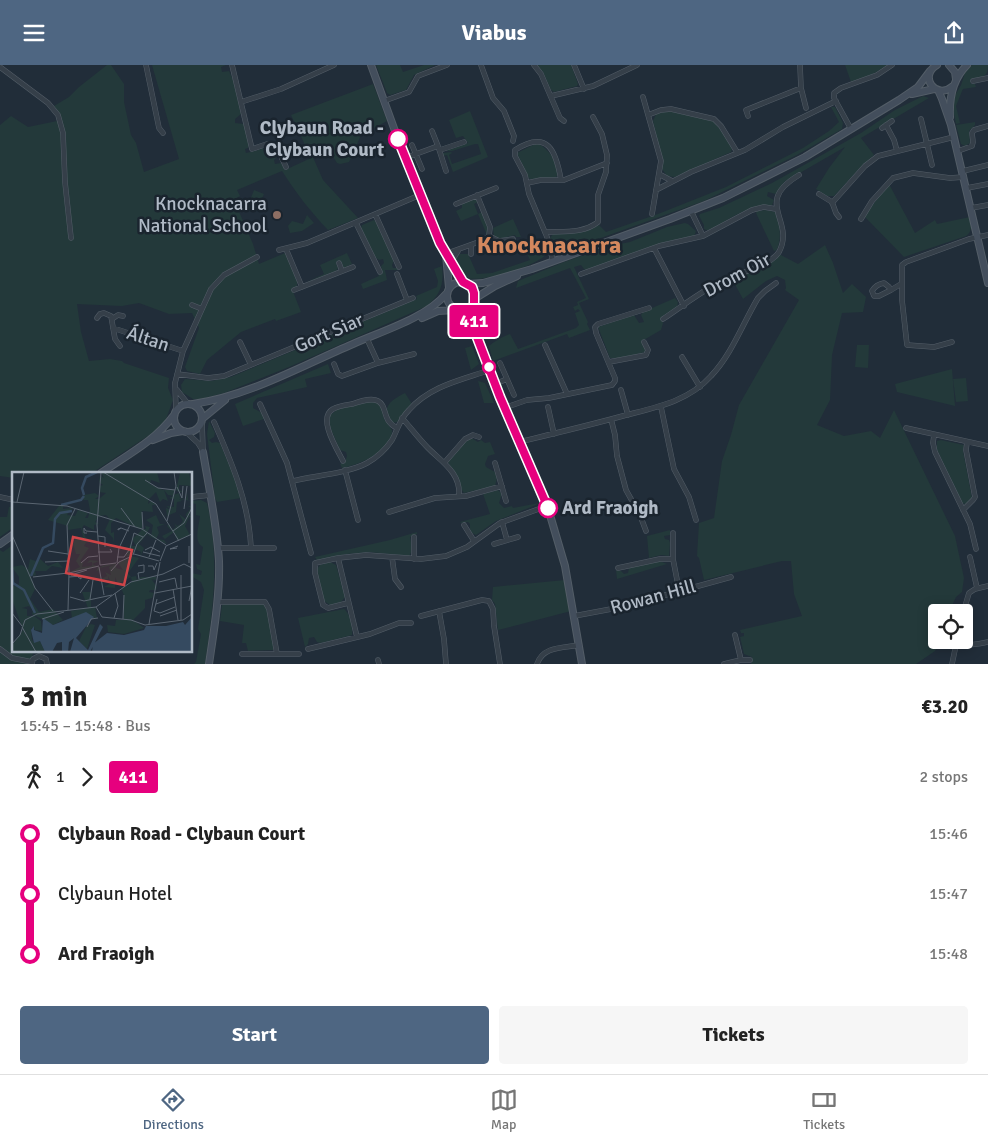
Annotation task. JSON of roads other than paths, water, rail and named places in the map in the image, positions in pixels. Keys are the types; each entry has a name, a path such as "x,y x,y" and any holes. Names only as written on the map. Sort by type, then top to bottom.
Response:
{"street":[{"path":"146,65 159,128 163,133"},
{"path":"232,65 252,149 267,144 276,145 286,167"},
{"path":"241,102 273,92 334,65"},
{"path":"371,65 420,195 445,254 473,290 477,337 504,408 547,506 564,562 582,664"},
{"path":"384,101 409,93 418,76 447,65"},
{"path":"534,65 541,74 560,118 564,121"},
{"path":"574,65 584,89"},
{"path":"551,96 584,89 630,66 637,65"},
{"path":"800,65 801,88 806,108"},
{"path":"851,129 833,95 837,91 874,77 892,65"},
{"path":"949,65 955,72 956,79"},
{"path":"951,125 949,105 953,86 967,65"},
{"path":"483,66 493,98 504,111 514,136 513,141"},
{"path":"0,67 48,103 58,115 63,133 65,182 72,238"},
{"path":"933,67 929,81 942,99 951,125 978,237 986,262 988,283"},
{"path":"335,353 438,311 467,309 474,301 495,286 532,269 723,198 768,176 899,100 918,87 933,67"},
{"path":"973,81 988,78"},
{"path":"899,100 920,91 936,89 947,91 953,86"},
{"path":"748,116 746,110 801,88"},
{"path":"643,97 660,161 652,214"},
{"path":"656,191 672,181 753,145 783,127 836,101"},
{"path":"648,115 661,110 671,109 714,119 726,132 737,152"},
{"path":"545,232 582,230 589,228 598,221 598,195 607,163 602,134 593,117"},
{"path":"921,119 932,165"},
{"path":"892,121 884,127 894,140 897,151"},
{"path":"958,151 972,146 972,133 974,130 988,126"},
{"path":"432,131 446,171"},
{"path":"832,203 869,162 880,155 954,137"},
{"path":"553,261 545,232 529,194 527,183 515,152 537,141 545,144 556,156 561,181"},
{"path":"406,159 464,142"},
{"path":"412,145 422,169"},
{"path":"527,183 541,180 561,181 607,163"},
{"path":"861,219 872,201 893,178 913,173 950,178 988,165"},
{"path":"659,174 672,181"},
{"path":"581,274 654,248 703,236 752,210 764,207 776,209 776,201 782,188 799,175"},
{"path":"967,188 988,184"},
{"path":"456,204 496,188"},
{"path":"819,194 832,203 839,217"},
{"path":"279,250 307,243 420,195"},
{"path":"477,195 490,227 489,237"},
{"path":"971,208 988,205"},
{"name":"Drom Oir","path":"663,319 719,283 765,263 776,256 783,234 776,209"},
{"path":"691,211 703,236"},
{"path":"375,215 397,265"},
{"path":"356,223 380,272"},
{"path":"952,342 934,347 907,345 901,284 902,265 906,262 988,235"},
{"path":"445,254 458,251 489,237 499,241 513,239"},
{"path":"481,241 481,251"},
{"path":"471,245 471,254"},
{"name":"Drom Oir","path":"654,248 684,306"},
{"path":"286,249 302,287"},
{"path":"451,262 458,251"},
{"path":"445,254 448,303 457,310 477,337"},
{"path":"204,452 198,443 175,423 177,374 183,351 211,289 224,275 257,257"},
{"path":"376,265 383,261"},
{"path":"339,263 342,271"},
{"path":"294,290 353,267"},
{"path":"103,472 145,444 166,427 180,406 230,397 335,353 424,313 439,303 455,283 483,283 532,269"},
{"path":"397,274 406,301"},
{"path":"519,442 661,407 681,399 700,387 711,377 758,298 776,283"},
{"path":"891,290 901,284"},
{"name":"Gort Siar","path":"177,374 208,378 220,377 413,298"},
{"path":"192,305 202,309"},
{"path":"504,408 527,400 549,398 612,385 616,377 596,333 596,325 649,307"},
{"name":"Áltan","path":"97,318 100,314 106,313 112,319 115,341 120,345"},
{"name":"Áltan","path":"112,319 118,315 123,316"},
{"name":"Áltan","path":"113,328 183,351"},
{"path":"368,341 378,363"},
{"path":"240,342 251,365"},
{"path":"609,362 646,355 648,350 644,342"},
{"path":"545,345 567,394"},
{"path":"334,364 338,374 342,376 378,363 414,354"},
{"path":"682,357 700,387"},
{"path":"500,363 514,395"},
{"path":"293,481 362,465 378,455 391,441 402,418 420,400 450,383 490,370"},
{"path":"495,384 507,379"},
{"path":"176,389 200,410 218,548 219,580 209,664"},
{"path":"621,390 628,415"},
{"path":"145,444 171,433 196,430 202,420 230,397"},
{"path":"343,461 326,424 328,413 334,409 369,400 377,400 382,404 387,421 396,428"},
{"path":"260,404 293,481 310,553"},
{"path":"548,407 554,434"},
{"path":"661,407 674,469 691,501 696,521"},
{"path":"402,418 424,443 445,462 454,476 459,489 458,496"},
{"path":"611,419 624,484 646,531"},
{"path":"214,422 241,490 247,515 251,548"},
{"path":"906,428 988,446"},
{"path":"445,462 465,439 473,435 478,437"},
{"path":"934,435 933,444 935,452 971,527 976,549"},
{"path":"963,510 975,497 966,451 967,442"},
{"path":"495,463 506,501"},
{"path":"345,470 358,520"},
{"path":"389,512 436,498 477,493 502,486"},
{"path":"192,497 210,495"},
{"path":"348,603 328,608 322,605 314,566 318,562 374,555 414,559 446,556 464,549 502,522 547,506"},
{"path":"628,511 635,507"},
{"path":"502,522 506,540"},
{"path":"464,525 474,541"},
{"path":"673,533 672,559 679,590"},
{"path":"0,543 12,535"},
{"path":"414,537 414,559"},
{"path":"494,544 518,537"},
{"path":"218,548 274,548"},
{"path":"392,557 395,581 400,587"},
{"path":"338,558 357,637"},
{"path":"618,568 662,559 672,559"},
{"path":"965,563 971,559 977,588"},
{"name":"Rowan Hill","path":"574,615 622,607 732,577"},
{"path":"965,604 966,596 971,591 988,585"},
{"path":"421,616 482,600 489,601 494,609 494,626 500,664"},
{"path":"217,602 266,602 278,654"},
{"path":"439,611 446,664"},
{"path":"308,649 370,634 399,623 410,623"},
{"path":"735,635 741,660"},
{"path":"973,643 977,645 988,642"},
{"path":"537,664 539,659 552,649 579,645"},
{"path":"0,649 12,658 32,663 39,653 46,659 47,664"},
{"path":"952,664 955,649"},
{"path":"242,654 299,654"},
{"path":"724,664 750,660"}],"place":[{"name":"Clybaun Road - Clybaun Court","path":"398,139"},
{"name":"Knocknacarra National School","path":"277,215"},
{"name":"Ard Fraoigh","path":"548,508"}],"district":[{"name":"Knocknacarra","path":"549,245"}]}
